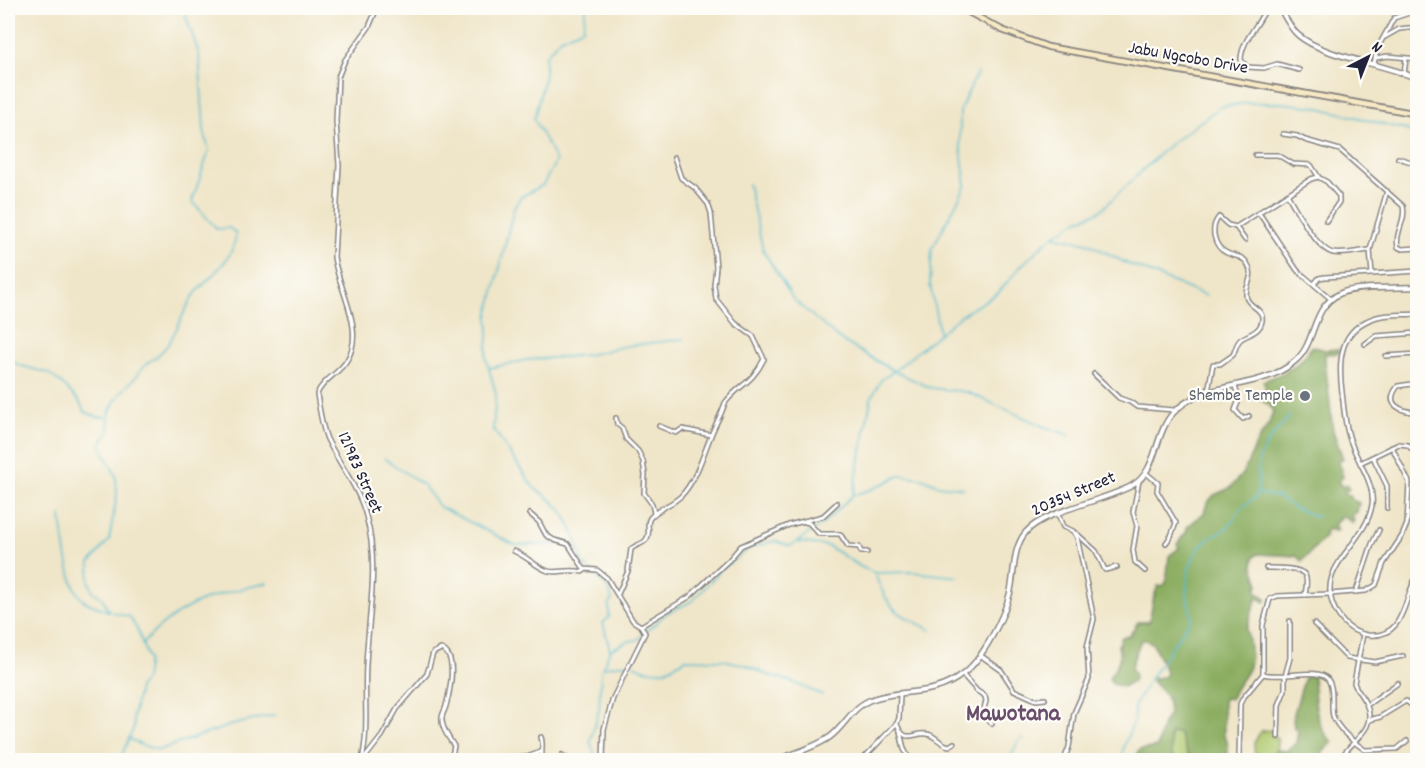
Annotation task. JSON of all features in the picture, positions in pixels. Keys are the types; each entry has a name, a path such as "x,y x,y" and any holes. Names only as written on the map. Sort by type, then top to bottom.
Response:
{"main road":[{"name":"Jabu Ngcobo Drive","path":"961,8 1002,30 1048,47 1418,114"}],"street":[{"name":"121983 Street","path":"363,760 373,544 365,511 326,435 317,394 325,382 346,362 354,338 344,288 335,268 334,257 339,165 336,121 337,82 341,66 366,32 376,8"},
{"path":"1266,8 1261,20 1245,43 1241,60 1247,67 1264,68 1277,64 1299,70"},
{"path":"1280,8 1294,31 1304,39 1340,54 1418,79"},
{"path":"1374,64 1377,49 1394,18 1418,10"},
{"path":"1383,38 1396,30 1418,27"},
{"path":"1376,58 1389,56 1418,59"},
{"path":"1404,73 1406,59"},
{"path":"1283,134 1297,136 1305,141 1340,150 1403,206 1398,247 1418,248"},
{"path":"1255,155 1278,155 1293,164 1311,165 1318,177 1327,182 1339,196 1339,202 1326,221"},
{"path":"618,594 628,571 631,549 646,540 649,532 648,522 654,513 672,503 685,491 694,477 727,400 749,382 764,359 753,336 735,323 716,299 714,285 716,267 711,213 708,204 695,188 681,178 674,157"},
{"path":"1398,158 1418,164"},
{"path":"1236,227 1311,179 1318,177"},
{"path":"1372,274 1370,250 1387,191"},
{"path":"1287,194 1317,241 1327,251 1336,254 1370,250"},
{"path":"1259,213 1292,264 1331,299 1345,291 1418,287"},
{"path":"1208,393 1213,364 1220,364 1233,355 1240,340 1253,334 1262,323 1260,312 1249,302 1246,295 1251,279 1248,265 1240,257 1225,252 1216,242 1214,229 1219,217 1228,225 1236,227 1245,240"},
{"path":"1314,284 1319,278 1325,277 1418,271"},
{"name":"20354 Street","path":"776,760 828,738 850,713 865,702 939,688 963,675 980,655 1006,604 1020,540 1033,526 1058,514 1125,489 1140,479 1146,473 1161,431 1176,410 1188,401 1275,373 1294,363 1305,349 1321,310 1331,299"},
{"path":"1418,314 1383,316 1367,321 1350,336 1342,349 1339,360 1348,434 1371,489 1372,506 1365,526 1333,573 1330,594 1334,607 1343,622 1352,630 1363,634 1381,634 1398,623 1404,613 1410,587 1418,574"},
{"path":"1365,344 1376,336 1418,333"},
{"path":"1386,356 1418,354"},
{"path":"1094,374 1119,398 1137,407 1176,410"},
{"path":"1418,382 1398,386 1393,400 1400,410 1418,413"},
{"path":"1235,386 1239,400 1235,410 1242,418 1249,416"},
{"path":"616,418 626,439 641,456 645,475 644,493 654,513"},
{"path":"659,426 676,433 682,429 711,435"},
{"path":"1360,463 1399,444 1408,445 1418,456"},
{"path":"1239,760 1240,704 1263,674 1263,625 1268,602 1277,596 1371,590 1376,585 1384,564 1406,530 1409,482 1392,447"},
{"path":"1373,456 1387,486 1387,508"},
{"path":"1146,473 1158,483 1157,491 1176,523 1166,543"},
{"path":"1140,479 1132,512 1137,526 1133,550 1135,562 1145,571"},
{"path":"603,760 604,729 613,698 644,630 689,597 741,546 782,528 823,516 837,503"},
{"path":"530,514 539,522 546,535 568,544 581,566 607,578 633,621 644,630"},
{"path":"1058,514 1063,527 1074,532 1096,551 1105,570 1117,567"},
{"path":"803,521 809,523 819,534 840,534 845,538 848,546 859,547 861,552 867,552"},
{"path":"1356,592 1379,530"},
{"path":"1064,760 1070,745 1074,713 1089,679 1088,647 1094,619 1082,558 1074,532"},
{"path":"514,551 526,556 549,572 589,570"},
{"path":"1266,568 1303,572 1305,595"},
{"path":"1278,737 1279,709 1286,687 1290,658 1290,621"},
{"path":"1314,624 1343,656 1375,662 1403,656"},
{"path":"1340,760 1365,732 1369,720 1367,705 1354,683 1363,634"},
{"path":"363,760 382,736 400,705 429,672 434,652 441,649 447,651 451,657 450,693 441,718 454,748 451,760"},
{"path":"980,655 1000,670 1014,690 1036,699 1045,699"},
{"path":"1263,674 1286,676 1315,674 1326,678 1331,686 1334,718 1340,727 1367,751 1399,748 1407,741"},
{"path":"963,675 985,696 982,716 992,724"},
{"path":"1367,705 1398,683"},
{"path":"862,760 897,723 900,714 900,695"},
{"path":"1369,720 1380,717 1406,701 1410,704"},
{"path":"897,723 910,760"},
{"path":"899,730 909,736 928,734 945,746 954,743"},
{"path":"541,737 544,744 543,760"},
{"path":"510,760 542,752"},
{"path":"562,755 569,760"}],"green space":[{"path":"1312,346 1325,350 1339,349 1339,353 1325,354 1325,361 1333,431 1343,459 1338,460 1343,477 1338,481 1342,487 1347,485 1349,489 1345,491 1346,495 1350,495 1352,500 1359,503 1357,512 1351,516 1354,519 1353,523 1342,515 1334,525 1337,529 1335,532 1328,529 1324,534 1326,536 1302,561 1296,556 1258,554 1254,557 1253,566 1259,584 1256,588 1257,592 1267,599 1265,602 1257,597 1246,630 1250,650 1248,669 1234,690 1231,699 1225,698 1223,701 1227,760 1190,760 1179,733 1171,733 1171,754 1175,760 1132,760 1140,750 1157,747 1163,724 1169,714 1167,697 1152,681 1153,678 1164,677 1166,672 1153,644 1144,639 1140,642 1132,664 1131,668 1135,675 1133,681 1123,687 1113,684 1109,678 1119,659 1118,646 1122,637 1130,635 1138,622 1149,622 1158,586 1166,583 1169,556 1179,548 1177,544 1187,531 1187,527 1204,513 1207,503 1214,495 1230,488 1243,473 1258,440 1269,424 1273,411 1270,406 1255,396 1266,387 1263,381 1291,368"},
{"path":"1305,676 1313,676 1319,720 1327,736 1333,742 1322,753 1323,760 1269,760 1276,750 1286,751 1296,743 1298,730 1294,728 1293,717"},
{"path":"1272,730 1273,736 1278,739 1276,750 1269,760 1253,760 1255,758 1254,743 1261,731"},
{"path":"1175,732 1179,733 1190,760 1175,760 1171,754 1170,736"}],"waterway":[{"path":"116,760 121,757 134,727 133,717 139,688 145,679 148,660 138,631 130,617 109,611 102,598 93,591 89,582 90,563 109,540 117,495 116,476 100,445 110,430 108,423 114,402 144,366 166,347 195,294 221,267 231,252 236,234 230,228 217,229 192,201 209,151 204,130 199,54 183,8"},
{"path":"586,8 583,28 561,38 545,56 545,75 534,119 556,161 543,185 521,197 514,207 488,317 486,358 496,394 493,429 534,488 554,502 568,520 583,565 588,568"},
{"path":"939,332 930,284 932,249 966,185 960,142 960,110 977,73"},
{"path":"610,650 628,641 637,640 667,613 692,601 722,569 750,548 774,541 791,546 824,523 853,495 871,399 881,380 960,316 998,293 1048,240 1078,220 1100,211 1169,145 1220,107 1246,103 1282,103 1316,107 1418,133"},
{"path":"748,184 763,250 793,299 839,339 894,371 931,388 967,392 1045,427 1069,435"},
{"path":"1053,236 1087,243 1124,262 1206,296"},
{"path":"489,368 527,360 587,355 626,346 684,339"},
{"path":"8,355 18,365 48,373 78,400 85,412 98,417 106,417"},
{"path":"1120,760 1134,721 1134,707 1192,617 1187,586 1190,565 1194,556 1209,538 1227,528 1243,506 1256,496 1259,459 1270,439 1290,416"},
{"path":"384,458 423,485 440,507 515,545 565,544"},
{"path":"854,495 901,475 922,478 938,485 964,488"},
{"path":"1257,493 1278,497 1294,508 1317,517"},
{"path":"61,516 67,560 77,593 87,603 108,611"},
{"path":"798,542 828,546 875,573 913,572 959,577"},
{"path":"591,571 609,589 612,600 609,604 609,617 603,623 610,650 601,671 599,710 590,742 597,760"},
{"path":"875,574 890,604 902,615 931,630"},
{"path":"143,643 172,618 200,602 267,583"},
{"path":"634,665 656,671 666,670 686,659 723,660 746,665 822,695"},
{"path":"604,667 629,663"},
{"path":"128,738 141,745 159,750 232,725 275,715"},
{"path":"1009,760 1018,742 1023,738"}],"place":[{"name":"Shembe Temple","path":"1305,396"}],"district":[{"name":"Mawotana","path":"1013,715"}]}
